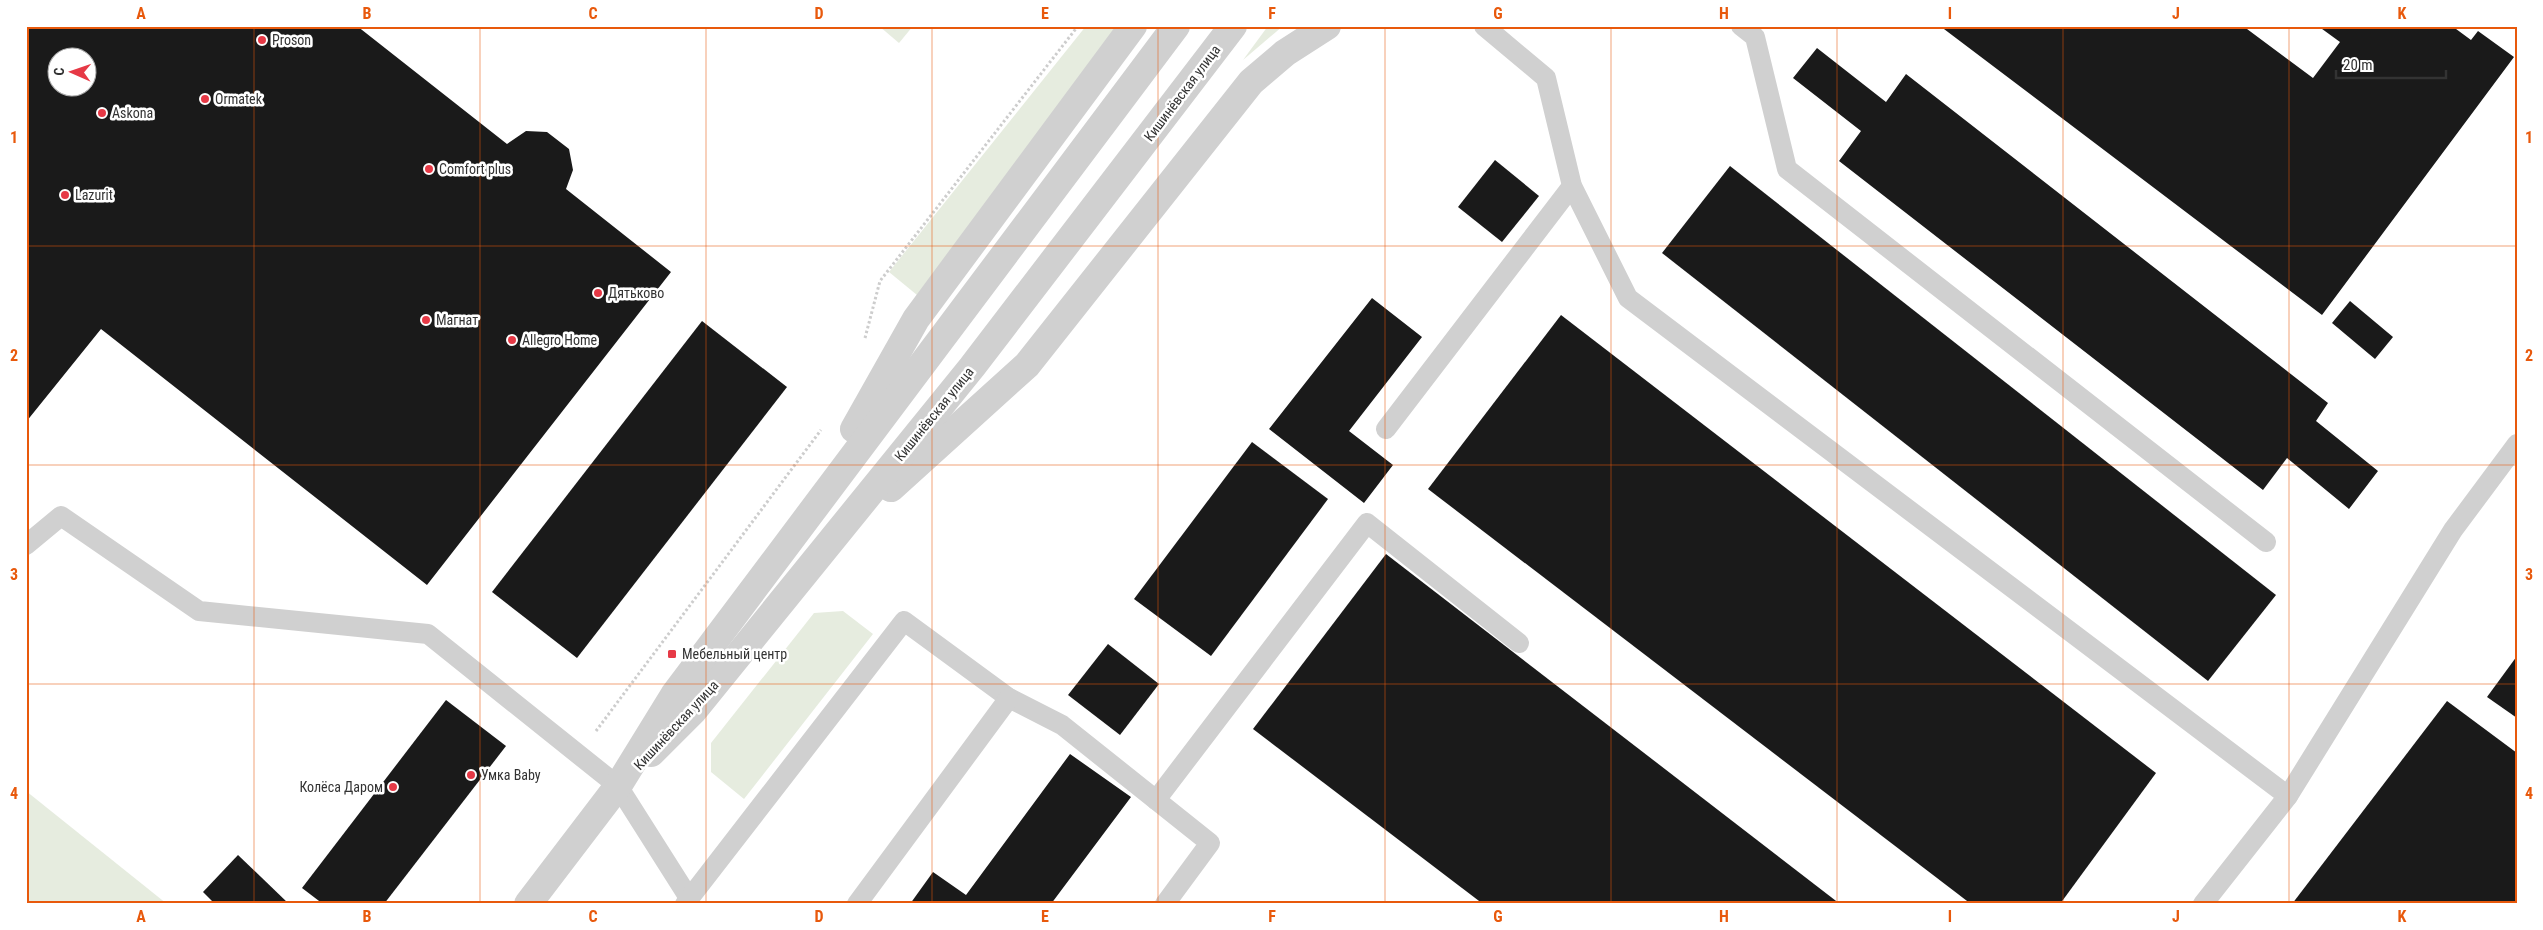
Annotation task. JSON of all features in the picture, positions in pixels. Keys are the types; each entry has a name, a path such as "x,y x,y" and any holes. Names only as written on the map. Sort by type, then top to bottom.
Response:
{"street":[{"path":"802,522 916,319 1133,26"},
{"name":"Кишинёвская улица","path":"528,904 618,786 674,695 1176,26"},
{"name":"Кишинёвская улица","path":"618,786 694,710 829,545 972,367 1233,26"},
{"path":"829,545 1027,365 1251,82 1285,53 1326,26"}],"lane":[{"path":"1484,26 1546,78 1572,186 1628,298 2288,796"},
{"path":"1742,26 1755,37 1787,169 2266,542"},
{"path":"1386,429 1572,186"},
{"path":"2203,904 2288,796 2453,530 2517,444"},
{"path":"26,545 61,516 199,611 428,634 618,786 688,902 904,621 1009,698 1062,725 1210,842 1165,904"},
{"path":"1156,800 1367,523 1519,643"},
{"path":"857,904 1009,698"}],"path":[{"path":"864,344 880,280 1078,26"},
{"path":"578,754 822,429"}],"shaded area":[{"path":"879,26 913,26 899,43"},
{"path":"1086,26 1132,26 917,295 889,272"},
{"path":"1268,26 1283,26 1243,60"},
{"path":"843,611 873,634 744,799 711,772 711,743 814,613"},
{"path":"26,791 167,904 26,904"}],"building":[{"path":"26,26 357,26 507,144 526,131 547,132 569,149 573,170 566,189 671,272 427,585 101,329 26,422"},
{"path":"1940,26 2243,26 2313,78 2340,42 2318,26 2452,26 2471,40 2478,31 2514,57 2322,315"},
{"path":"1817,48 1886,102 1906,74 2328,403 2316,421 2378,471 2349,509 2287,458 2263,490 1839,161 1861,131 1793,78"},
{"path":"1495,160 1539,196 1502,242 1458,207"},
{"path":"1730,166 2276,595 2208,681 1662,253"},
{"path":"1372,298 1422,337 1349,431 1393,465 1364,503 1269,429"},
{"path":"2350,301 2393,337 2375,359 2332,323"},
{"path":"1561,315 2156,773 2060,904 1971,904 1428,489"},
{"path":"702,321 787,387 577,658 492,592"},
{"path":"1252,442 1328,499 1211,656 1134,599"},
{"path":"1386,554 1840,904 1483,904 1253,729"},
{"path":"1108,644 1159,684 1120,735 1068,695"},
{"path":"2517,656 2517,718 2487,697"},
{"path":"446,700 506,746 384,904 323,904 302,888"},
{"path":"2447,701 2517,753 2517,904 2292,904"},
{"path":"1070,754 1131,797 1051,904 910,904 933,872 966,895"},
{"path":"238,855 289,904 215,904 203,892"}],"place":[{"name":"Proson","path":"262,40"},
{"name":"Ormatek","path":"205,99"},
{"name":"Askona","path":"102,113"},
{"name":"Comfort plus","path":"429,169"},
{"name":"Lazurit","path":"65,195"},
{"name":"Дятьково","path":"598,293"},
{"name":"Магнат","path":"426,320"},
{"name":"Allegro Home","path":"512,340"},
{"name":"Мебельный центр","path":"672,654"},
{"name":"Умка Baby","path":"471,775"},
{"name":"Колёса Даром","path":"393,787"}]}
